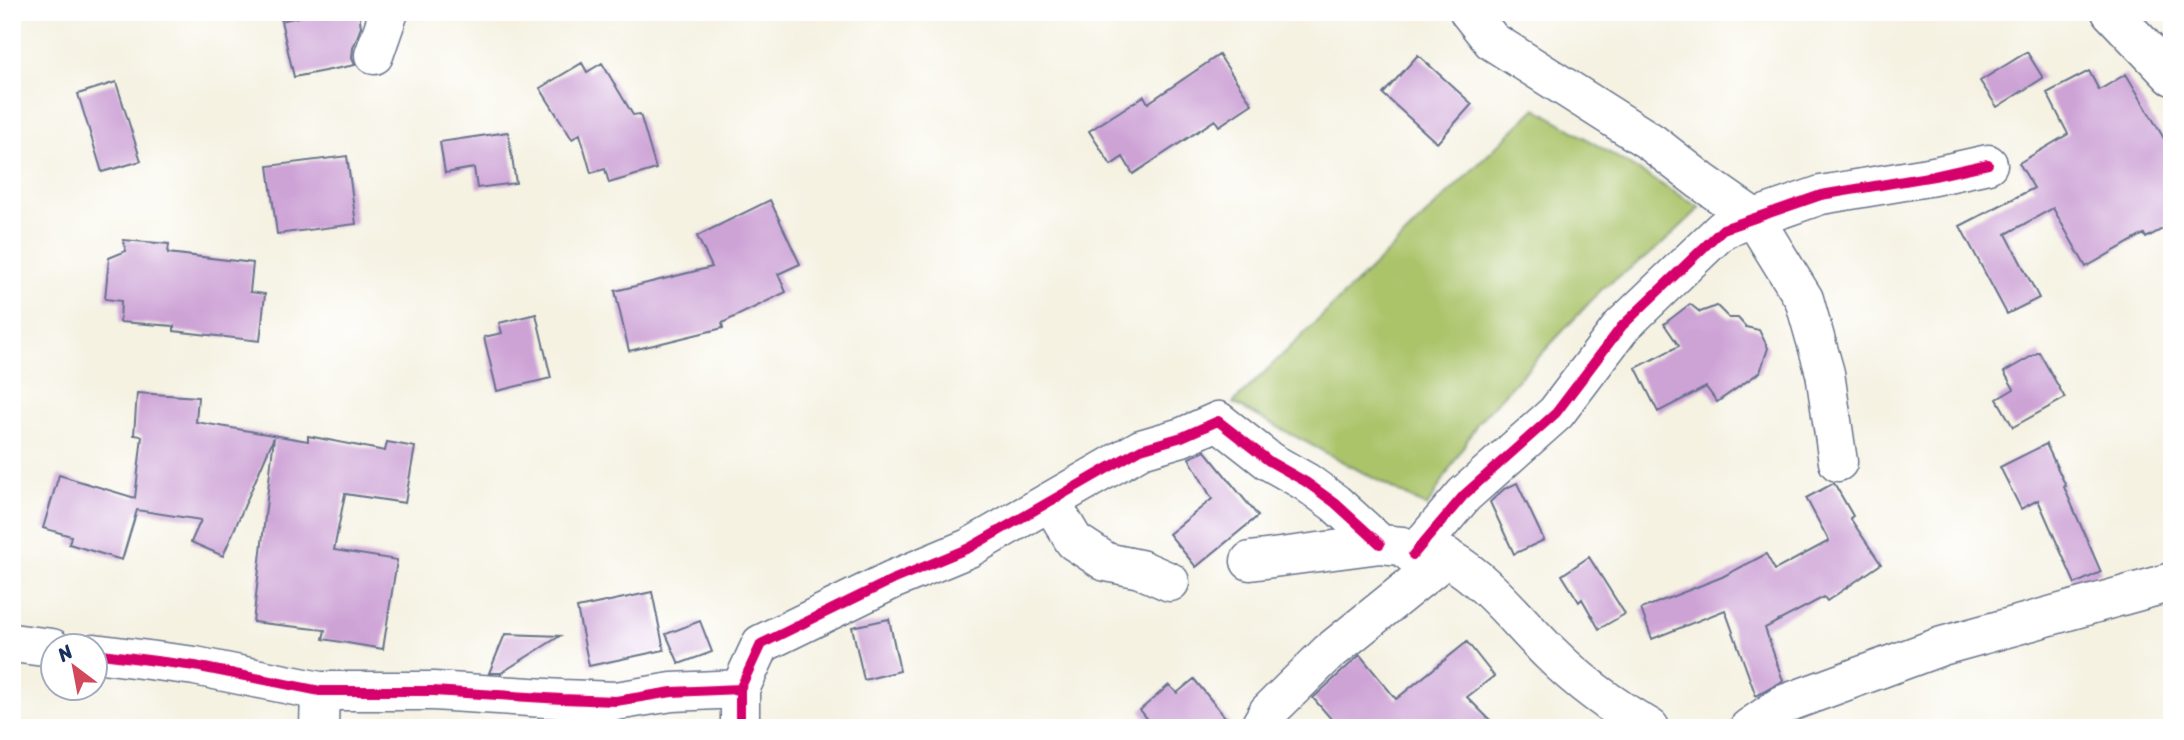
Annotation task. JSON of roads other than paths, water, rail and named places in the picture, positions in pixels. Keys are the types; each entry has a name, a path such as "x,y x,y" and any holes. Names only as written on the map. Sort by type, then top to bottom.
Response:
{"street":[{"path":"374,55 389,12"},
{"path":"1469,12 1492,41 1651,142 1754,218 1804,299 1825,373 1838,463"},
{"path":"2111,12 2172,76"},
{"path":"1259,728 1268,712 1328,653 1464,495 1556,413 1622,326 1723,229 1821,195 1988,164"},
{"path":"740,728 740,689 761,644 892,580 969,548 1141,449 1182,437 1218,421 1269,461 1413,552 1483,584 1553,656 1621,711 1650,728"},
{"path":"1051,502 1074,541 1106,562 1140,569 1170,582"},
{"path":"1250,561 1413,552"},
{"path":"1749,728 1784,704 1942,646 2172,582"},
{"path":"12,643 38,646"},
{"path":"108,655 195,666 319,710 433,691 616,701 672,692 740,689"}]}
